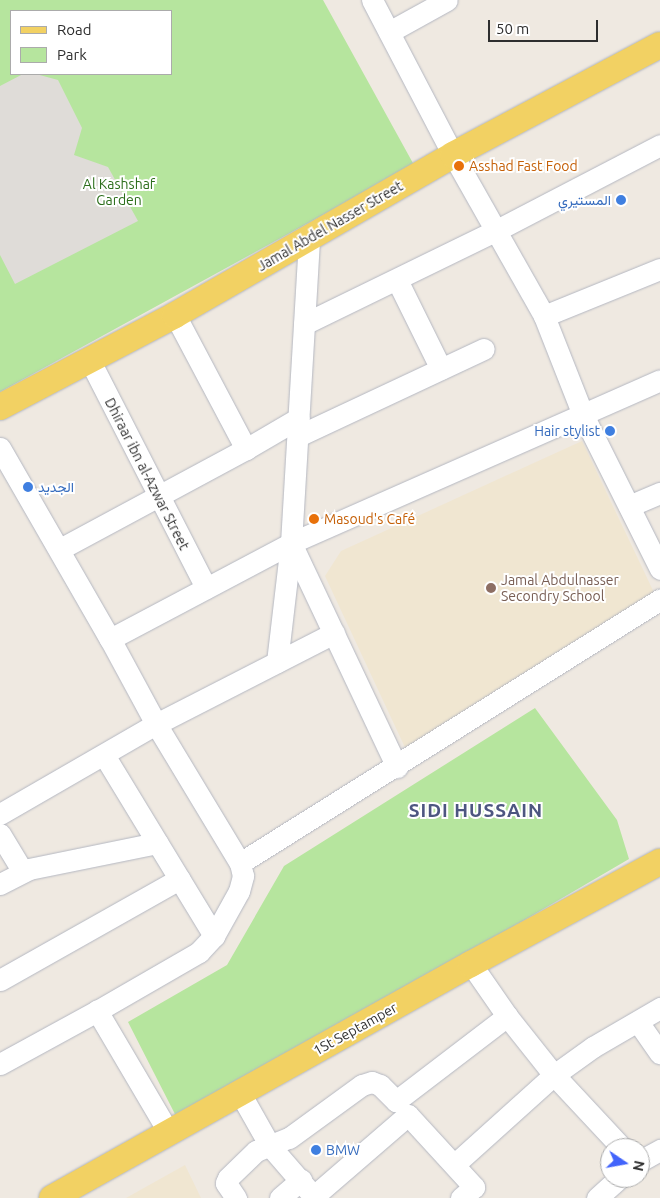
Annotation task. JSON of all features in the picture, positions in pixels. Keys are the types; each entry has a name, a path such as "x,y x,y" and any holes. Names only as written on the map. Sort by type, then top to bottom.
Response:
{"main road":[{"name":"Jamal Abdel Nasser Street","path":"0,407 89,359 175,316 453,155 660,45"},
{"name":"1St Septamper","path":"52,1198 471,964 660,862"}],"street":[{"path":"372,0 453,155 544,316 583,415 660,569"},
{"path":"389,32 447,0"},
{"path":"304,324 497,230 660,145"},
{"path":"277,662 291,542 309,239"},
{"path":"544,316 660,269"},
{"path":"397,280 441,369"},
{"path":"175,316 246,449"},
{"path":"60,549 246,449 441,369 484,349"},
{"name":"Dhiraar ibn al-Azwar Street","path":"89,359 206,588"},
{"path":"110,639 291,542 660,380"},
{"path":"0,448 60,549 156,724 240,863 243,876 239,891 214,936 199,952 0,1064"},
{"path":"629,506 660,492"},
{"path":"291,542 397,767"},
{"path":"240,863 397,767 660,600"},
{"path":"0,814 156,724 334,633"},
{"path":"104,755 214,936"},
{"path":"0,834 23,872"},
{"path":"0,884 23,872 157,843"},
{"path":"0,980 179,879"},
{"path":"471,964 507,1016 554,1075 613,1138"},
{"path":"455,1164 554,1075 593,1048 660,1008"},
{"path":"97,1011 169,1133"},
{"path":"280,1198 310,1192 507,1016"},
{"path":"638,1022 660,1053"},
{"path":"236,1198 229,1189 228,1178 256,1151 289,1138 362,1085 372,1082 380,1085 455,1164 473,1194"},
{"path":"240,1093 270,1146 310,1192"},
{"path":"597,1198 608,1188"}],"shaded area":[{"path":"21,75 40,75 58,80 82,128 74,155 108,167 138,221 15,284 0,255 0,86"},
{"name":"Jamal Abdulnasser Secondry School","path":"582,441 658,601 409,756 325,576 341,551"},
{"path":"185,1165 201,1198 126,1198"}],"green space":[{"name":"Al Kashshaf Garden","path":"0,0 323,0 414,165 0,392"},
{"path":"535,708 617,820 629,859 179,1122 128,1022 227,965 284,866"}],"place":[{"name":"Asshad Fast Food","path":"459,166"},
{"name":"المستيري","path":"621,200"},
{"name":"Hair stylist","path":"610,431"},
{"name":"الجديد","path":"28,487"},
{"name":"Masoud's Café","path":"314,519"},
{"name":"Jamal Abdulnasser Secondry School","path":"491,588"},
{"name":"BMW","path":"316,1150"}],"district":[{"name":"SIDI HUSSAIN","path":"476,811"}]}
